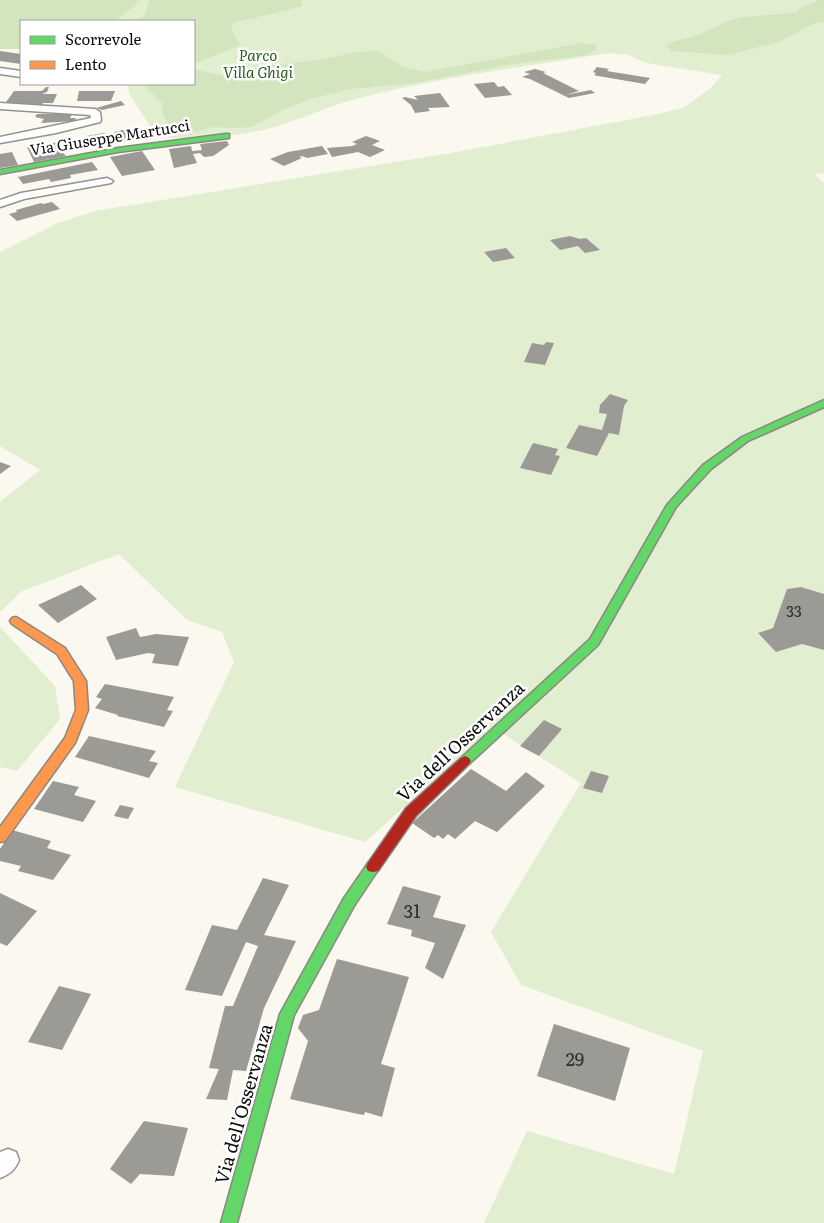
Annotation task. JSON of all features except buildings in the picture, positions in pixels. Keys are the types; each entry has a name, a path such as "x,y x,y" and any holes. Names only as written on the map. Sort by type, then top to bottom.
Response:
{"street":[{"path":"0,72 20,74"},
{"path":"0,106 95,112 96,120 56,130 0,140"},
{"name":"Via Giuseppe Martucci","path":"0,172 118,150 226,136"},
{"path":"0,204 21,196 107,181"},
{"name":"Via dell'Osservanza","path":"229,1223 287,1014 349,902 411,812 594,642 672,505 707,467 745,439 824,403"},
{"path":"0,837 71,740 82,710 80,681 61,651 16,621"}],"green space":[{"path":"0,0 141,0 117,20 20,20 20,49 0,49"},
{"name":"Parco Villa Ghigi","path":"141,0 824,0 824,173 814,174 824,183 824,1223 484,1223 527,1131 674,1174 703,1051 521,985 491,932 581,783 505,735 491,729 365,842 175,787 234,662 222,632 187,620 119,554 22,591 0,612 0,502 40,470 0,446 0,252 58,223 95,211 451,153 683,108 711,88 722,75 646,63 629,55 609,53 418,84 344,102 286,123 250,133 210,137 157,137 130,95 127,85 195,85 195,20 117,20"},
{"path":"149,0 301,0 303,6 233,23 231,29 240,45 195,64 195,20 136,20 145,15"},
{"path":"819,0 824,0 824,22 815,23 781,41 728,55 671,51 666,45 703,33 731,20 797,12 799,9"},
{"path":"581,43 597,45 596,50 587,55 513,64 415,83 350,89 310,99 282,110 252,127 212,127 196,132 174,131 162,113 163,104 146,87 148,85 195,85 195,69 227,77 251,69 313,61 358,52 378,51 403,67 425,72"},
{"path":"0,627 55,686 60,719 17,771 0,767"}],"traffic: fast":[{"path":"0,172 118,150 226,136"},
{"path":"465,761 594,642 672,505 707,467 745,439 824,403"},
{"path":"229,1223 287,1014 349,902 373,867"}],"traffic: slow":[{"path":"0,837 71,740 82,710 80,681 61,651 16,621"}],"traffic: jam":[{"path":"373,867 411,812 465,761"}]}
